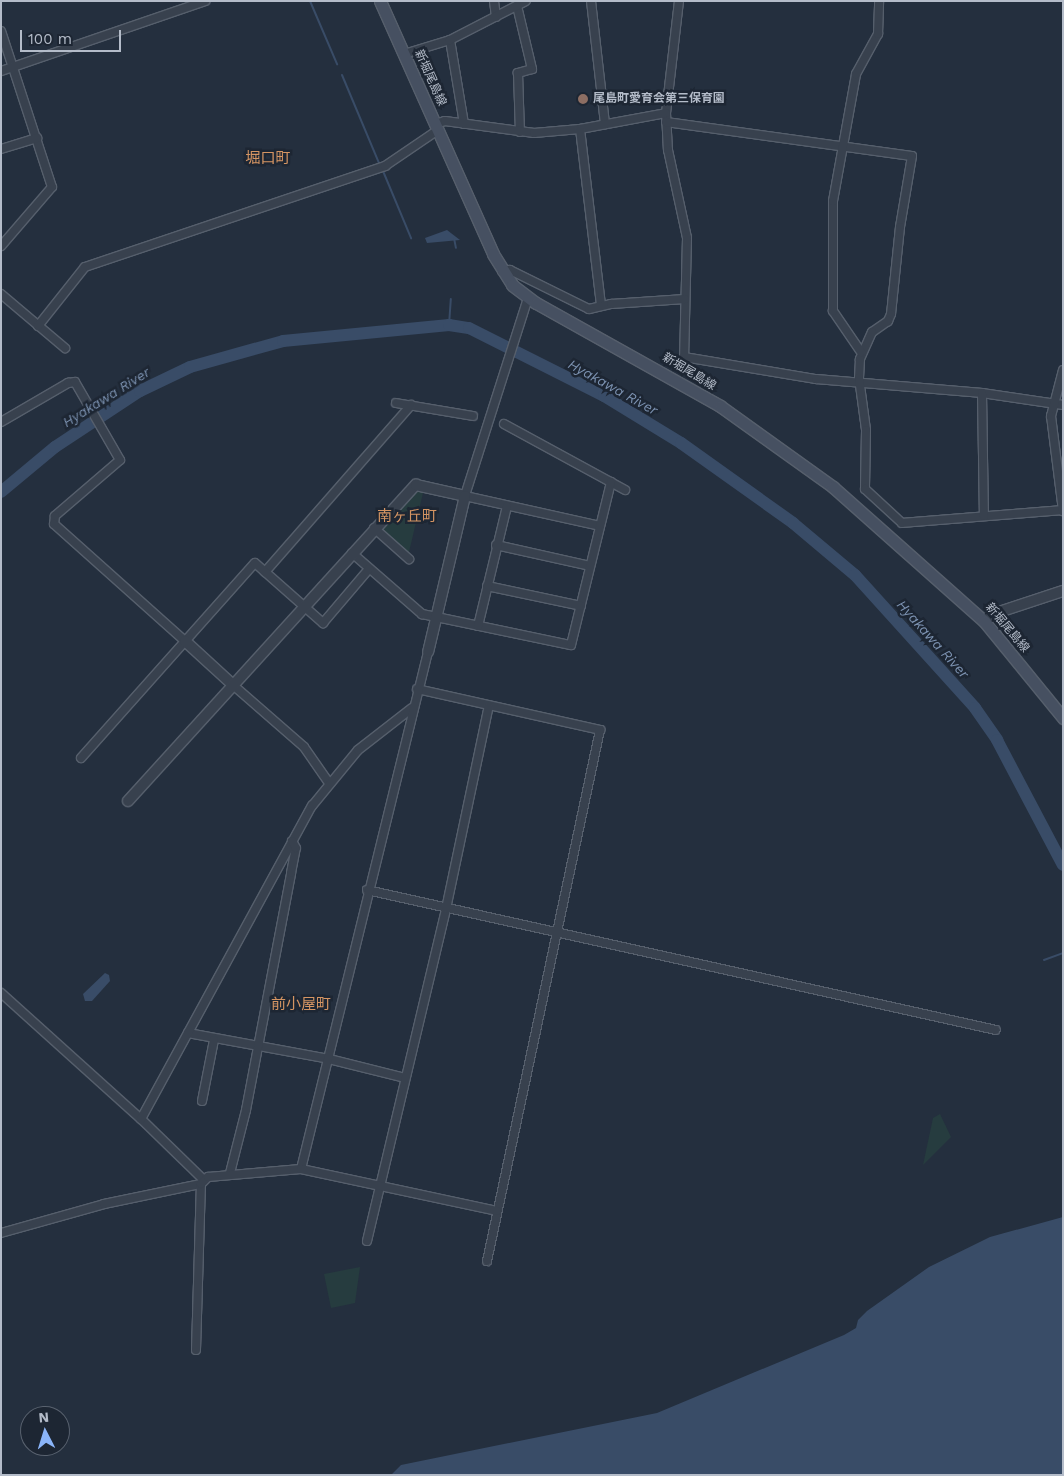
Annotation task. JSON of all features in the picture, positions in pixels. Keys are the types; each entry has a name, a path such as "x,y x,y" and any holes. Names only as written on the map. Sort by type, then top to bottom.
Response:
{"main road":[{"name":"新堀尾島線","path":"380,1 502,271 512,285 528,298 684,384 789,454 858,507 984,620 1063,718"}],"street":[{"path":"1,71 205,1"},
{"path":"494,1 496,16"},
{"path":"404,54 450,40 526,1"},
{"path":"592,1 605,124"},
{"path":"679,1 666,118 668,150 688,238 683,354 687,358 816,379 982,393 1054,402 1063,405"},
{"path":"861,352 833,311 833,201 841,144 856,74 878,34 879,1"},
{"path":"517,6 532,68 518,73 520,132"},
{"path":"1,31 52,187 1,246"},
{"path":"450,40 464,124"},
{"path":"38,326 85,267 385,166 437,127 464,124 520,132 580,129 605,124 666,118 765,137 841,144 912,156 900,227 891,314 888,321 872,332 861,352 860,382 866,430 865,489 902,523 1062,510 1052,440 1054,402 1063,370"},
{"path":"580,129 601,305"},
{"path":"1,149 37,138"},
{"path":"502,271 510,270 583,308 685,299"},
{"path":"1,294 65,348"},
{"path":"300,1168 329,1059 367,890 412,708 428,652 465,496 528,298"},
{"path":"1,422 68,383 75,382 79,386 119,452 120,460 54,516 54,524 304,747 329,782"},
{"path":"982,393 984,516"},
{"path":"396,403 473,416"},
{"path":"265,572 411,405"},
{"path":"504,424 625,490"},
{"path":"352,553 414,610 436,617 571,646 611,482"},
{"path":"128,801 413,485 600,526"},
{"path":"478,626 496,546 508,506"},
{"path":"374,528 408,559"},
{"path":"496,546 590,566"},
{"path":"81,758 255,563 323,623 369,569"},
{"path":"488,586 580,606"},
{"path":"984,620 996,613 1063,591"},
{"path":"418,689 600,730 487,1262"},
{"path":"367,1241 404,1078 446,909 489,705"},
{"path":"142,1119 292,841 329,782 358,750 412,708"},
{"path":"230,1173 246,1110 296,848 292,841"},
{"path":"367,890 996,1030"},
{"path":"1,993 142,1119 202,1182 196,1350"},
{"path":"188,1033 257,1048 329,1059 404,1078"},
{"path":"202,1101 214,1040"},
{"path":"1,1233 104,1204 202,1182 215,1174 300,1168 497,1210"}],"green space":[{"path":"416,489 423,493 409,552 405,554 380,531"},
{"path":"940,1114 951,1137 923,1165 933,1118"},
{"path":"360,1267 355,1303 331,1308 324,1274"}],"water":[{"path":"447,230 460,240 427,243 425,238"},
{"path":"105,973 109,975 110,981 92,1001 85,1001 83,994"},
{"path":"1063,1217 1063,1475 391,1475 401,1465 657,1413 844,1335 856,1328 858,1320 867,1311 929,1267 990,1237"}],"waterway":[{"path":"310,1 337,64"},
{"path":"342,75 379,163"},
{"path":"383,171 411,238"},
{"path":"454,238 456,248"},
{"path":"449,325 451,299"},
{"name":"Hyakawa River","path":"1,492 55,447 140,391 190,367 283,341 449,325 469,328 604,396 681,443 793,523 855,575 975,708 997,740 1063,865"},
{"path":"1044,960 1063,953"}],"place":[{"name":"尾島町愛育会第三保育園","path":"583,99"}],"district":[{"name":"堀口町","path":"268,159"},
{"name":"南ヶ丘町","path":"407,517"},
{"name":"前小屋町","path":"301,1005"}]}
